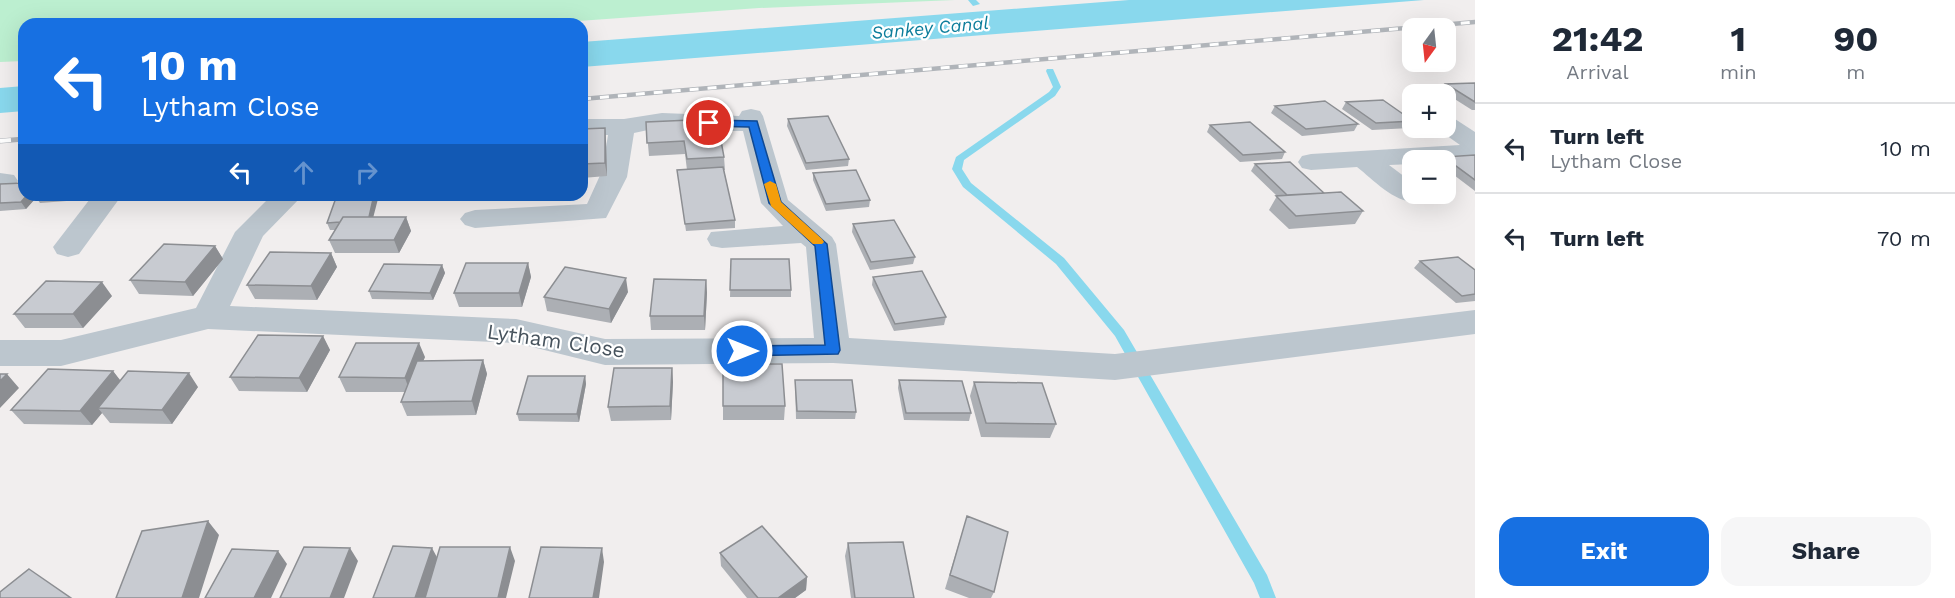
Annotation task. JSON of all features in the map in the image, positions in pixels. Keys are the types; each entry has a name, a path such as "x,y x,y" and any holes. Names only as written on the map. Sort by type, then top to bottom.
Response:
{"street":[{"path":"588,127 624,127 662,120 686,123 752,120 775,203 821,244 833,350"},
{"path":"475,219 596,212 612,187 618,160 617,139 624,127"},
{"path":"1456,131 1475,143"},
{"path":"1311,162 1475,153"},
{"path":"1364,160 1402,188"},
{"path":"68,247 103,201"},
{"path":"208,317 250,232 289,201"},
{"path":"722,239 808,233"},
{"name":"Lytham Close","path":"0,353 61,353 208,317 516,332 605,352 833,350 1114,367 1475,322"}],"green space":[{"path":"0,0 955,0 759,8 588,20 588,18 18,18 18,61 0,62"}],"water":[{"name":"Sankey Canal","path":"1129,0 1424,0 588,67 588,42"},
{"path":"18,86 18,112 0,113 0,88"}],"building":[{"path":"1475,83 1475,102 1456,90 1456,84 1446,84"},
{"path":"1383,100 1402,113 1402,122 1376,123 1346,102"},
{"path":"1325,101 1358,124 1306,129 1275,106"},
{"path":"828,116 849,159 806,163 788,119"},
{"path":"691,120 719,130 724,157 687,159 684,141 647,143 646,122"},
{"path":"1250,122 1285,152 1243,155 1210,125"},
{"path":"605,128 605,163 588,164 588,129"},
{"path":"1475,155 1475,180 1456,166 1456,156"},
{"path":"1290,162 1324,193 1287,195 1255,164"},
{"path":"723,167 735,220 685,224 677,170"},
{"path":"856,170 870,200 826,204 813,173"},
{"path":"18,183 18,201 22,201 0,203 0,184"},
{"path":"1341,192 1363,211 1296,216 1276,196"},
{"path":"335,201 373,201 369,217 343,217 340,222 327,223"},
{"path":"343,217 406,217 394,240 329,240"},
{"path":"894,220 915,257 871,262 853,224"},
{"path":"164,244 215,246 185,282 130,280"},
{"path":"270,252 331,253 311,286 247,285"},
{"path":"1458,257 1475,270 1475,294 1462,296 1420,261"},
{"path":"731,259 789,259 791,290 730,290"},
{"path":"466,263 528,263 519,293 454,293"},
{"path":"384,264 442,265 430,293 369,291"},
{"path":"565,267 626,278 609,309 544,297"},
{"path":"922,271 946,317 895,324 873,277"},
{"path":"654,279 706,280 704,316 650,316"},
{"path":"46,281 102,282 73,314 14,314"},
{"path":"258,335 323,336 299,378 230,377"},
{"path":"356,343 419,343 405,378 339,377"},
{"path":"483,360 472,401 401,402 417,361"},
{"path":"723,364 782,364 785,406 723,406"},
{"path":"614,368 672,368 670,406 608,407"},
{"path":"48,369 113,371 80,411 11,410"},
{"path":"128,371 189,373 162,410 98,408"},
{"path":"0,374 7,374 0,381"},
{"path":"528,376 585,376 577,414 517,414"},
{"path":"795,380 852,380 856,412 797,411"},
{"path":"899,380 962,381 971,413 906,413"},
{"path":"974,382 1042,383 1056,424 986,423"},
{"path":"967,516 1008,532 994,592 950,575"},
{"path":"208,521 182,598 116,598 142,531"},
{"path":"762,526 807,577 778,598 758,598 720,553"},
{"path":"903,542 914,598 855,598 848,543"},
{"path":"393,546 432,548 415,598 373,598"},
{"path":"304,547 350,548 330,598 280,598"},
{"path":"440,547 510,547 498,598 425,598"},
{"path":"541,547 602,548 593,598 529,598"},
{"path":"232,549 278,551 254,598 205,598"},
{"path":"29,569 71,598 0,598 0,592"}],"waterway":[{"name":"Sankey Canal","path":"972,0 976,4"},
{"path":"1050,71 1057,87 1052,94 959,159 957,169 967,185 1060,261 1120,333 1261,580 1268,598"}],"railway":[{"path":"588,98 1475,22"},
{"path":"0,141 18,140"}],"slow traffic":[{"path":"770,184 775,203 818,242"}],"route":[{"path":"709,123 753,124 775,203 821,244 833,350 742,351"}]}
